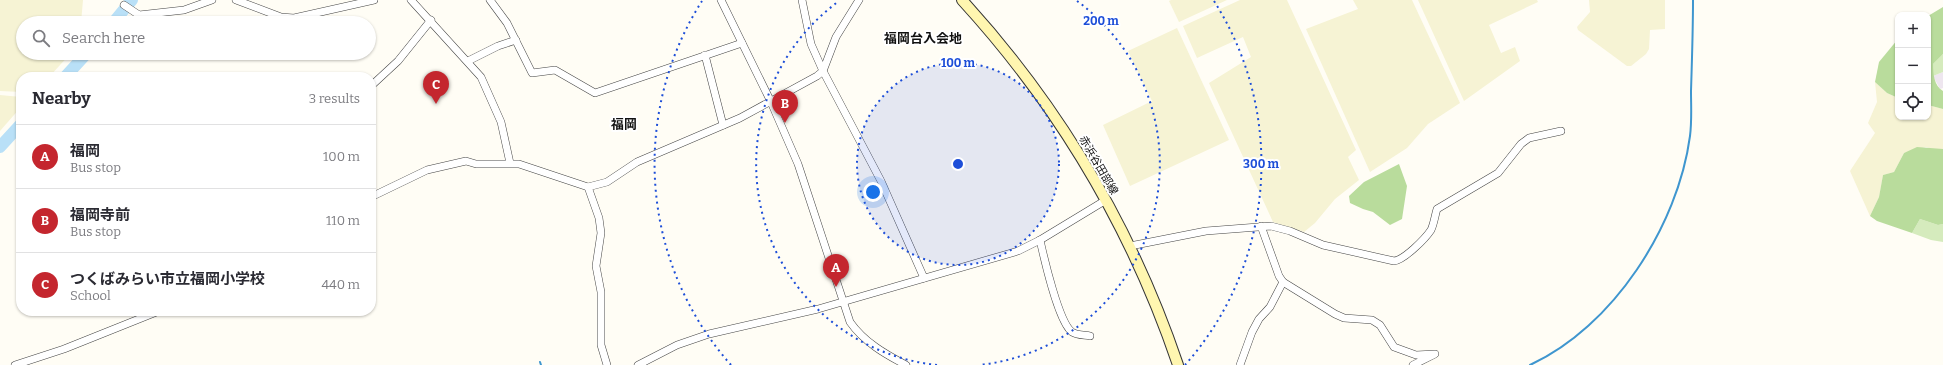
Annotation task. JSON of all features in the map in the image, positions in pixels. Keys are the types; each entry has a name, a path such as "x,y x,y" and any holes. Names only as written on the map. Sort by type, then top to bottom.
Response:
{"main road":[{"name":"赤浜谷田部線","path":"962,0 1037,90 1086,164 1130,246 1160,316 1178,365"}],"street":[{"path":"127,7 139,15 184,10 212,0"},
{"path":"236,0 278,16"},
{"path":"303,16 374,0"},
{"path":"411,0 468,61 487,88 501,122 510,163"},
{"path":"490,0 507,23 532,73 555,70 595,93 628,80 706,56 742,43"},
{"path":"721,0 771,102 807,188 850,322 862,337 906,365"},
{"path":"802,0 811,44 823,71 881,181 924,278"},
{"path":"376,195 427,170 466,162 476,164 519,164 588,187 607,182 637,162 723,125 771,102 823,71 836,37 859,0"},
{"path":"376,81 398,61 430,20"},
{"path":"468,61 498,46 516,40"},
{"path":"706,56 723,125"},
{"path":"1130,246 1206,231 1271,226 1290,231 1323,245 1342,251 1394,261 1400,260 1432,228 1437,208 1498,173 1521,144 1529,138 1561,131"},
{"path":"588,187 602,233 596,266 601,292 600,345 607,365"},
{"path":"638,365 677,345 709,334 843,302 1018,250 1040,240 1106,200"},
{"path":"1262,226 1279,276 1283,282 1344,318 1372,320 1380,325 1394,347 1416,355 1435,354 1413,365"},
{"path":"1040,240 1056,298 1066,324 1072,332 1090,336"},
{"path":"1240,365 1252,332 1259,319 1270,307 1283,282"},
{"path":"15,365 64,350 147,316"}],"shaded area":[{"path":"0,0 83,0 82,16 16,16 16,60 65,60 54,72 16,72 16,92 0,91"},
{"path":"1227,0 1179,22 1169,1"},
{"path":"1240,0 1287,0 1356,150 1348,157 1359,180 1335,199 1315,223 1304,232 1273,222 1209,83 1251,57 1243,37 1197,58 1183,26"},
{"path":"1353,0 1412,0 1460,103 1428,124 1407,148 1370,172 1306,29 1358,9"},
{"path":"1418,0 1537,0 1538,2 1489,25 1501,53 1515,47 1520,61 1464,101"},
{"path":"1589,0 1665,0 1665,29 1650,30 1649,49 1646,54 1631,66 1627,66 1578,30 1577,27 1590,12"},
{"path":"1177,28 1229,140 1130,186 1103,125 1152,101 1128,51"},
{"path":"1943,72 1943,88 1940,89 1933,76"},
{"path":"1875,82 1887,93 1895,97 1895,120 1931,120 1931,106 1943,109 1943,149 1935,150 1926,147 1904,153 1894,172 1883,175 1879,197 1870,216 1850,171 1875,133 1868,123 1877,102"},
{"path":"0,95 16,97 16,113 0,131"}],"green space":[{"path":"1943,7 1943,54 1933,64 1936,83 1943,91 1943,109 1931,106 1931,14"},
{"path":"1895,43 1895,97 1887,93 1875,82 1879,62"},
{"path":"1943,54 1943,72 1933,76 1933,64"},
{"path":"1917,147 1943,149 1943,224 1938,225 1920,219 1912,233 1877,221 1870,216 1879,197 1883,175 1894,172 1904,153"},
{"path":"1399,164 1407,186 1402,219 1390,225 1373,212 1350,203 1349,196 1364,182"},
{"path":"1920,219 1938,225 1943,224 1943,242 1931,240 1912,233"}],"waterway":[{"path":"119,16 132,0"},
{"path":"1530,365 1560,348 1588,326 1614,300 1637,270 1656,238 1672,204 1683,170 1691,130 1693,0"},
{"path":"70,72 81,60"},
{"path":"0,147 16,129"}],"place":[{"name":"つくばみらい市立福岡小学校","path":"436,104"},
{"name":"福岡寺前","path":"785,123"},
{"name":"福岡","path":"836,287"}],"district":[{"name":"福岡台入会地","path":"923,38"},
{"name":"福岡","path":"624,124"}]}
